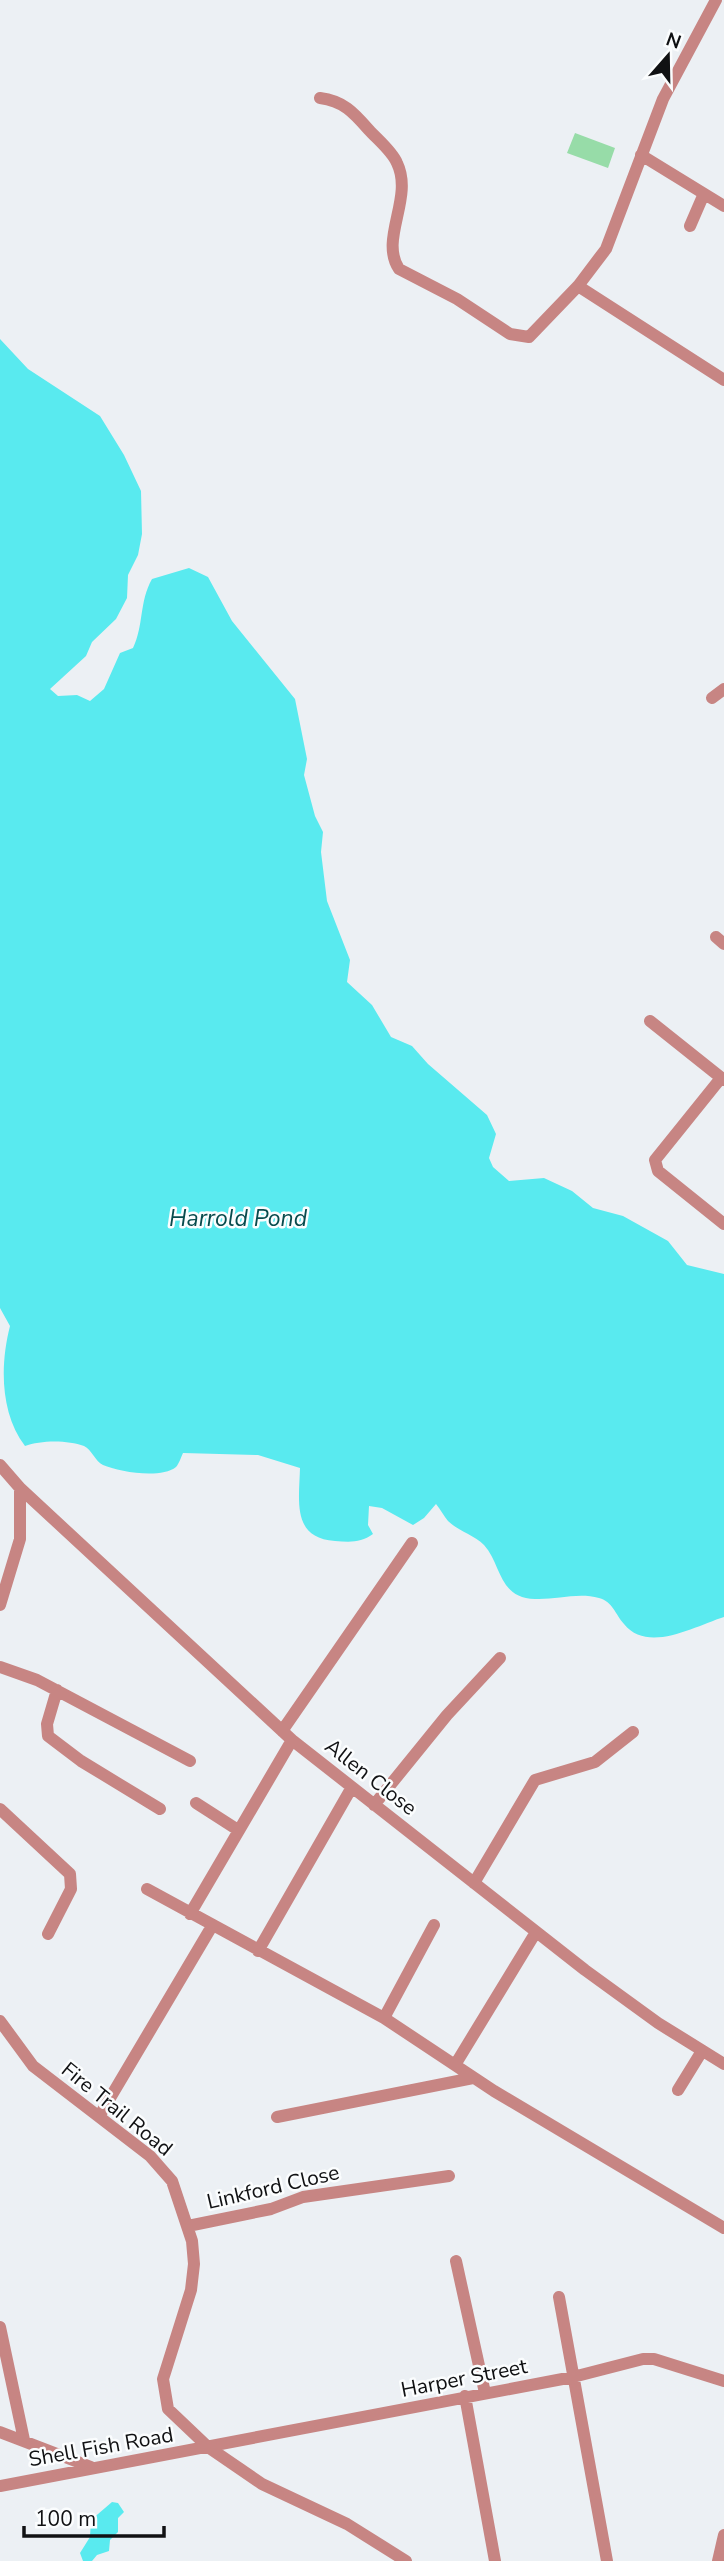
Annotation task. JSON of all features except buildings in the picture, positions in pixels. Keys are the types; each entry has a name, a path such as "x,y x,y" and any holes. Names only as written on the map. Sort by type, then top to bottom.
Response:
{"street":[{"path":"320,98 334,100 353,110 397,161 402,183 402,206 393,237 393,254 402,273 457,299 510,334 522,338 535,333 578,286 609,243 663,99 716,0"},
{"path":"640,155 724,206"},
{"path":"690,226 704,196"},
{"path":"578,286 724,380"},
{"path":"712,698 724,689"},
{"path":"650,1021 723,1079 655,1160 658,1171 724,1224"},
{"path":"0,1465 20,1488 20,1539 0,1605"},
{"name":"Allen Close","path":"20,1488 287,1735 536,1932 657,2023 724,2064"},
{"path":"190,1914 238,1830 287,1735 412,1543"},
{"path":"374,1805 447,1715 500,1658"},
{"path":"0,1667 57,1690 190,1761"},
{"path":"57,1690 47,1724 48,1736 81,1761 160,1808"},
{"path":"474,1883 534,1780 595,1762 633,1732"},
{"path":"258,1951 352,1787"},
{"path":"195,1803 238,1830"},
{"path":"0,1809 69,1874 71,1889 48,1934"},
{"path":"148,1889 384,2018 472,2078 724,2228"},
{"path":"384,2018 434,1925"},
{"path":"100,2116 212,1926"},
{"path":"455,2065 536,1932"},
{"name":"Fire Trail Road","path":"0,2021 33,2066 100,2116 166,2172 188,2226 194,2255 192,2283 163,2384 168,2409 208,2447 262,2484 347,2524 406,2561"},
{"path":"678,2090 702,2051"},
{"path":"277,2117 472,2078"},
{"name":"Linkford Close","path":"188,2226 271,2209 303,2197 449,2176"},
{"path":"456,2261 485,2393"},
{"path":"559,2297 607,2561"},
{"path":"0,2327 24,2440"},
{"name":"Harper Street","path":"208,2447 573,2377 643,2358 667,2362 724,2381"},
{"path":"466,2396 495,2561"},
{"path":"0,2432 92,2467"},
{"name":"Shell Fish Road","path":"0,2486 208,2447"},
{"path":"718,2561 724,2535"}],"green space":[{"path":"575,133 615,148 608,168 567,153"}],"water":[{"name":"Harrold Pond","path":"0,339 28,369 100,416 124,455 141,491 142,534 138,555 128,575 127,598 116,619 92,642 86,656 50,689 58,696 77,695 90,701 104,689 120,653 133,648 145,596 152,579 189,568 208,577 232,621 295,699 307,759 304,775 315,816 323,832 321,852 327,901 350,960 347,982 372,1005 391,1037 412,1046 428,1064 487,1115 496,1134 489,1158 493,1167 509,1181 544,1178 572,1191 593,1208 623,1216 668,1241 687,1265 724,1274 724,1617 672,1635 646,1637 634,1633 611,1605 599,1598 523,1597 507,1587 484,1545 448,1521 436,1504 424,1518 413,1525 382,1508 369,1506 368,1525 373,1534 355,1541 321,1538 311,1533 301,1516 300,1468 258,1455 183,1453 177,1466 169,1471 140,1473 103,1465 87,1448 78,1444 46,1442 25,1446 17,1433 4,1388 10,1326 0,1308"},
{"path":"112,2502 118,2503 124,2512 118,2518 118,2532 110,2540 109,2551 97,2555 92,2561 83,2561 80,2553 90,2537 91,2520"}]}
